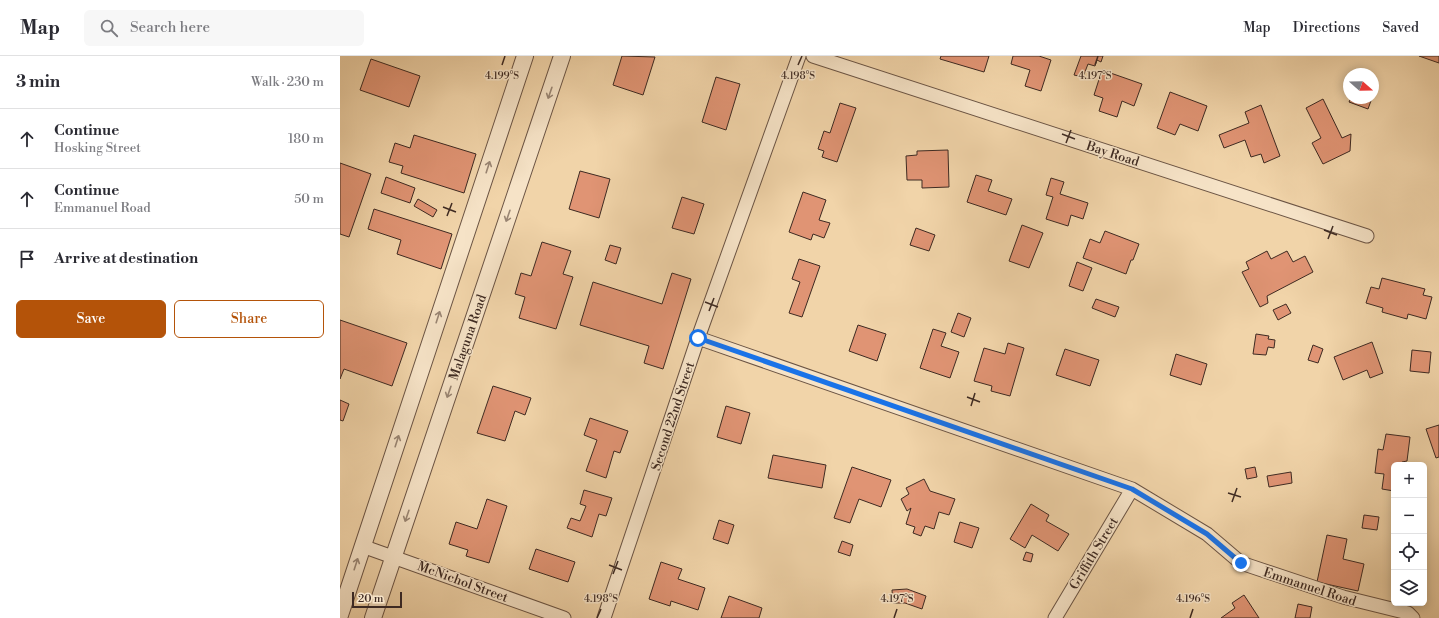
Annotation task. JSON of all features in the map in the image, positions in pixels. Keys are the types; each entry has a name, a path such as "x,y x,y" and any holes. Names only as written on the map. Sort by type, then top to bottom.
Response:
{"street":[{"path":"340,614 525,56"},
{"name":"Malaguna Road","path":"373,618 562,56"},
{"name":"Second 22nd Street","path":"604,618 698,338 798,56"},
{"name":"Bay Road","path":"813,56 1367,236"},
{"name":"Emmanuel Road","path":"698,338 1132,489 1207,534 1241,563 1343,598 1408,614 1414,618"},
{"name":"Griffith Street","path":"1055,618 1132,489"},
{"name":"McNichol Street","path":"362,546 394,556 564,618"}],"building":[{"path":"622,56 655,57 643,95 613,85"},
{"path":"941,56 989,56 984,72 940,59"},
{"path":"1013,56 1039,56 1051,60 1041,91 1025,86 1030,70 1011,64"},
{"path":"1081,56 1103,56 1101,62 1097,60 1095,66 1088,64 1083,77 1074,75"},
{"path":"1419,56 1439,56 1439,63"},
{"path":"371,59 420,76 409,107 360,90"},
{"path":"1102,70 1142,84 1134,106 1122,101 1117,117 1099,111 1103,98 1094,95"},
{"path":"716,77 740,84 726,130 702,122"},
{"path":"1170,92 1207,106 1198,131 1180,124 1175,135 1157,128"},
{"path":"1323,99 1342,138 1351,134 1350,151 1323,164 1312,143 1321,138 1306,108"},
{"path":"840,103 856,108 837,162 822,157 824,151 818,149 824,131 830,133"},
{"path":"1354,104 1370,104 1368,109"},
{"path":"1261,105 1280,156 1264,163 1261,154 1251,157 1245,140 1224,148 1219,135 1249,123 1245,112"},
{"path":"414,135 476,154 464,193 401,173 403,166 389,162 395,143 410,148"},
{"path":"948,150 949,187 922,188 922,180 907,180 906,156 917,155 917,151"},
{"path":"340,163 371,174 349,237 340,234"},
{"path":"580,171 610,179 599,218 569,209"},
{"path":"976,175 992,180 988,191 1012,199 1006,215 967,202"},
{"path":"386,177 415,188 410,203 381,193"},
{"path":"1051,178 1064,182 1060,194 1088,203 1083,219 1071,215 1068,226 1046,219 1053,197 1046,195"},
{"path":"803,192 826,200 819,220 830,223 824,238 813,234 811,240 789,232"},
{"path":"682,197 704,204 694,234 672,228"},
{"path":"418,199 437,210 433,217 414,206"},
{"path":"374,209 452,234 441,269 397,254 401,240 368,229"},
{"path":"1022,225 1043,233 1029,268 1009,261"},
{"path":"916,228 935,235 929,251 910,245"},
{"path":"1105,231 1139,244 1126,274 1083,258 1090,239 1100,243"},
{"path":"542,242 571,251 563,274 573,277 556,329 519,318 525,297 515,294 521,273 531,276"},
{"path":"610,245 621,248 616,264 605,260"},
{"path":"1267,251 1271,259 1287,251 1293,262 1305,256 1313,272 1267,296 1268,303 1260,307 1242,272 1249,269 1246,262"},
{"path":"799,259 820,266 802,317 789,313 800,282 792,279"},
{"path":"1077,262 1092,268 1083,291 1069,286"},
{"path":"672,273 691,279 663,369 644,363 649,346 580,325 593,282 662,304"},
{"path":"1382,278 1425,289 1423,295 1432,297 1426,319 1408,314 1407,319 1382,312 1383,308 1366,303 1371,287 1379,289"},
{"path":"1096,299 1119,307 1115,317 1092,308"},
{"path":"1286,304 1291,313 1278,320 1273,310"},
{"path":"958,313 971,318 964,337 951,332"},
{"path":"340,320 407,343 392,386 344,369 340,379"},
{"path":"858,325 886,334 877,361 849,351"},
{"path":"933,329 946,333 941,346 959,352 950,378 920,368"},
{"path":"1256,334 1269,336 1268,339 1275,340 1274,348 1268,347 1266,355 1253,354"},
{"path":"1372,342 1383,373 1370,378 1367,370 1343,380 1334,357"},
{"path":"1008,343 1024,348 1010,396 991,391 992,386 974,381 984,348 1005,354"},
{"path":"1313,345 1323,349 1318,363 1308,360"},
{"path":"1065,349 1099,360 1090,386 1056,375"},
{"path":"1412,350 1431,352 1429,373 1410,371"},
{"path":"1176,354 1207,364 1201,385 1170,375"},
{"path":"493,386 531,398 525,415 515,411 505,441 477,433"},
{"path":"340,400 349,404 343,421 340,420"},
{"path":"726,406 750,413 741,444 717,437"},
{"path":"590,418 628,431 620,453 614,451 606,478 586,471 597,440 584,435"},
{"path":"1439,425 1439,457 1436,458 1426,429"},
{"path":"1386,434 1410,437 1407,461 1391,462 1391,490 1382,489 1384,474 1375,473 1378,449 1383,450"},
{"path":"773,455 826,465 822,488 768,478"},
{"path":"852,467 891,480 881,507 859,499 850,523 834,518"},
{"path":"1255,467 1257,477 1247,479 1245,469"},
{"path":"1291,472 1292,483 1269,487 1267,476"},
{"path":"924,479 930,491 955,499 949,515 939,512 934,529 925,526 921,536 913,533 915,527 906,524 911,508 907,511 901,499 909,494 906,488"},
{"path":"584,490 612,498 606,516 599,514 592,537 567,528 571,518 580,521 586,506 580,504"},
{"path":"487,499 507,506 489,563 466,556 468,550 449,544 456,522 477,529"},
{"path":"1031,504 1049,515 1046,521 1069,534 1058,551 1032,535 1025,548 1010,539"},
{"path":"1364,515 1379,517 1377,530 1362,528"},
{"path":"719,520 734,525 728,544 713,539"},
{"path":"960,522 979,528 972,548 954,542"},
{"path":"1327,535 1347,539 1343,559 1364,564 1358,591 1317,582"},
{"path":"842,541 853,545 850,556 838,552"},
{"path":"536,549 575,562 568,582 529,569"},
{"path":"1026,552 1033,554 1031,562 1023,560"},
{"path":"661,562 682,569 678,579 705,588 698,610 671,601 670,606 649,599"},
{"path":"907,589 926,596 922,609 905,603 893,603 892,590"},
{"path":"1244,595 1259,618 1221,618 1235,608 1232,603"},
{"path":"729,596 762,608 759,618 721,618"},
{"path":"1298,604 1312,607 1310,618 1295,618"}],"route":[{"path":"698,338 1132,489 1207,534 1241,563"}]}
